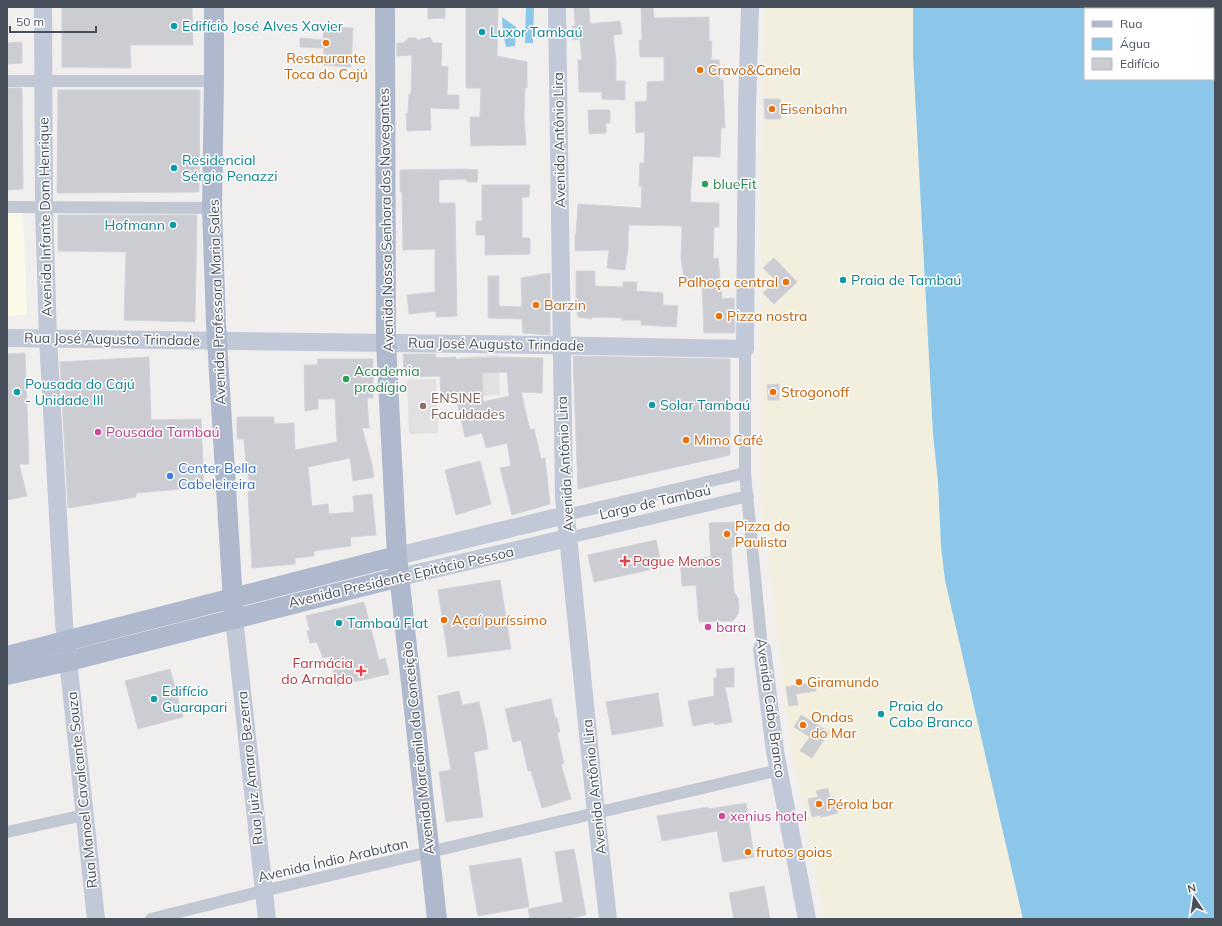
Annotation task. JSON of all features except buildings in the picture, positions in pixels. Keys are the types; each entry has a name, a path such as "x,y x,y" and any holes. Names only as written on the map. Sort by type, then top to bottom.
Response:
{"main road":[{"name":"Avenida Infante Dom Henrique","path":"43,7 44,207 48,338 67,652"},
{"name":"Avenida Professora Maria Sales","path":"214,7 212,208 217,341 233,598"},
{"name":"Avenida Nossa Senhora dos Navegantes","path":"385,7 386,343 397,556 400,577"},
{"name":"Avenida Antônio Lira","path":"557,7 564,497 608,919"},
{"path":"746,349 747,108 750,7"},
{"name":"Rua José Augusto Trindade","path":"7,338 562,345 746,349"},
{"name":"Avenida Presidente Epitácio Pessoa","path":"7,675 67,652 233,598 566,515"},
{"name":"Avenida Presidente Epitácio Pessoa","path":"7,656 67,652 234,618 400,577 568,538"},
{"name":"Avenida Marcionila da Conceição","path":"400,577 437,919"},
{"path":"233,598 234,618"},
{"name":"Rua Juiz Amaro Bezerra","path":"234,618 267,919"},
{"name":"Avenida Cabo Branco","path":"762,649 779,770 807,919"},
{"name":"Rua Manoel Cavalcante Souza","path":"67,652 96,919"}],"street":[{"path":"7,81 214,81"},
{"path":"7,207 212,208"},
{"name":"Avenida Cabo Branco","path":"746,349 745,472 762,649"},
{"name":"Largo de Tambaú","path":"566,515 745,472"},
{"name":"Largo de Tambaú","path":"568,538 748,496"},
{"name":"Avenida Índio Arabutan","path":"152,919 263,891 779,770"},
{"path":"7,832 84,815"}],"shaded area":[{"path":"23,210 27,315 7,316 7,211"},
{"path":"499,355 500,395 462,397 460,357"},
{"name":"ENSINE Faculdades","path":"436,379 438,433 409,434 407,380"}],"sand":[{"path":"764,7 913,7 913,55 933,434 938,482 941,546 945,580 1023,919 825,919 791,749 762,503 760,360"}],"water":[{"path":"526,7 534,7 533,43 525,43"},
{"path":"913,7 1215,7 1215,919 1023,919 945,580 941,546 938,482 933,434 913,55"},
{"path":"502,17 516,27 515,46 506,47"}],"place":[{"name":"Edifício José Alves Xavier","path":"174,26"},
{"name":"Luxor Tambaú","path":"482,32"},
{"name":"Restaurante Toca do Cajú","path":"326,43"},
{"name":"Cravo&Canela","path":"700,70"},
{"name":"Eisenbahn","path":"772,109"},
{"name":"Residencial Sérgio Penazzi","path":"174,168"},
{"name":"blueFit","path":"705,184"},
{"name":"Hofmann","path":"173,225"},
{"name":"Praia de Tambaú","path":"843,280"},
{"name":"Palhoça central","path":"786,282"},
{"name":"Barzin","path":"536,305"},
{"name":"Pizza nostra","path":"719,316"},
{"name":"Academia prodígio","path":"346,379"},
{"name":"Pousada do Cajú - Unidade III","path":"17,392"},
{"name":"Strogonoff","path":"773,392"},
{"name":"Solar Tambaú","path":"652,405"},
{"name":"ENSINE Faculdades","path":"423,406"},
{"name":"Pousada Tambaú","path":"98,432"},
{"name":"Mimo Café","path":"686,440"},
{"name":"Center Bella Cabeleireira","path":"170,476"},
{"name":"Pizza do Paulista","path":"727,534"},
{"name":"Pague Menos","path":"625,561"},
{"name":"Açaí puríssimo","path":"444,620"},
{"name":"Tambaú Flat","path":"339,623"},
{"name":"bara","path":"708,627"},
{"name":"Farmácia do Arnaldo","path":"361,671"},
{"name":"Giramundo","path":"799,682"},
{"name":"Edifício Guarapari","path":"154,699"},
{"name":"Praia do Cabo Branco","path":"881,714"},
{"name":"Ondas do Mar","path":"803,725"},
{"name":"Pérola bar","path":"819,804"},
{"name":"xenius hotel","path":"722,816"},
{"name":"frutos goias","path":"748,852"}]}
